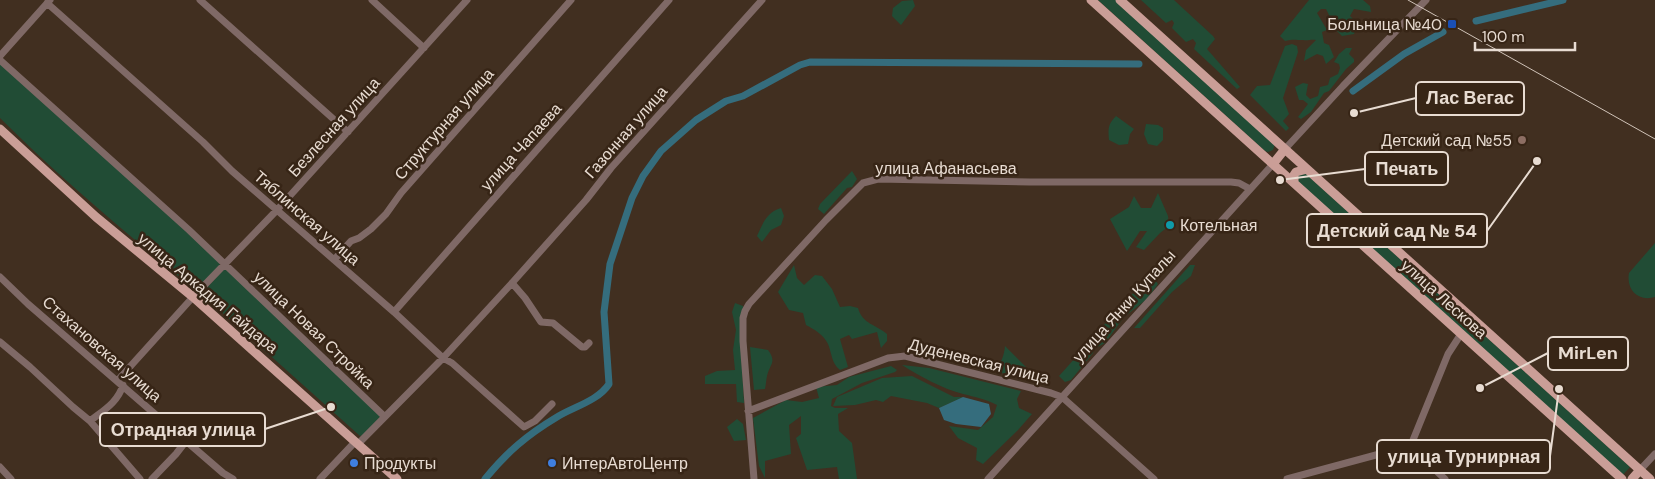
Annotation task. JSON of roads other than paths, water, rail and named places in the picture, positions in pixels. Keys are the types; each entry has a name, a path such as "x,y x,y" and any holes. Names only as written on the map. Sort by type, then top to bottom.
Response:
{"main road":[{"name":"улица Лескова","path":"1091,0 1622,479"},
{"name":"улица Лескова","path":"1120,0 1650,479"},
{"name":"улица Аркадия Гайдара","path":"0,129 96,217 193,296 397,479"},
{"name":"улица Янки Купалы","path":"1272,164 1285,149"},
{"path":"1294,183 1296,172 1307,168"},
{"path":"1632,479 1640,470"}],"street":[{"path":"200,0 348,132"},
{"path":"372,0 424,48"},
{"name":"Безлесная улица","path":"90,421 121,394 120,383 193,296 277,210 467,0"},
{"name":"Структурная улица","path":"334,260 351,242 367,233 386,214 401,193 571,0"},
{"name":"улица Чапаева","path":"394,312 669,0"},
{"name":"Газонная улица","path":"320,479 443,358 586,200 611,168 762,0"},
{"name":"улица Янки Купалы","path":"1285,149 1342,86 1426,0"},
{"path":"0,56 49,2"},
{"name":"Тяблинская улица","path":"49,2 203,142 232,171 394,312 443,358 452,363 524,427 535,421 552,404"},
{"name":"улица Новая Стройка","path":"0,60 226,264 384,416"},
{"name":"улица Янки Купалы","path":"988,479 1272,164"},
{"name":"улица Афанасьева","path":"754,479 743,340 745,311 749,304 826,220 863,183 878,179 1030,182 1232,182 1240,183 1250,189"},
{"name":"Стахановская улица","path":"0,277 28,304 186,441 233,479"},
{"path":"512,283 526,298 541,322 553,323 582,347 585,347 589,342"},
{"path":"1445,479 1416,452 1414,445 1415,435 1448,354 1461,334"},
{"path":"0,342 90,421 140,479"},
{"name":"Дуденевская улица","path":"748,411 897,356 914,358 1062,397"},
{"path":"1062,397 1154,479"},
{"path":"152,479 186,441"},
{"path":"1287,479 1414,445"},
{"path":"1640,470 1655,454"},
{"path":"0,467 11,479"}],"water":[{"path":"963,397 989,404 991,414 981,427 956,424 944,420 939,408"}],"waterway":[{"path":"1476,21 1563,0"},
{"path":"1353,91 1404,54 1443,32"},
{"path":"485,479 501,460 536,430 592,399 609,384 604,312 610,264 632,198 643,176 661,151 696,120 726,101 743,96 800,65 810,62 1139,64"}],"tram line":[{"path":"1408,0 1655,139"}],"place":[{"name":"Больница №40","path":"1452,24"},
{"name":"Лас Вегас","path":"1354,113"},
{"name":"Детский сад №55","path":"1522,140"},
{"name":"Детский сад № 54","path":"1537,161"},
{"name":"Печать","path":"1280,180"},
{"name":"Котельная","path":"1170,225"},
{"name":"MirLen","path":"1480,388"},
{"name":"улица Турнирная","path":"1559,389"},
{"name":"Отрадная улица","path":"331,407"},
{"name":"Продукты","path":"354,463"},
{"name":"ИнтерАвтоЦентр","path":"552,463"}]}
